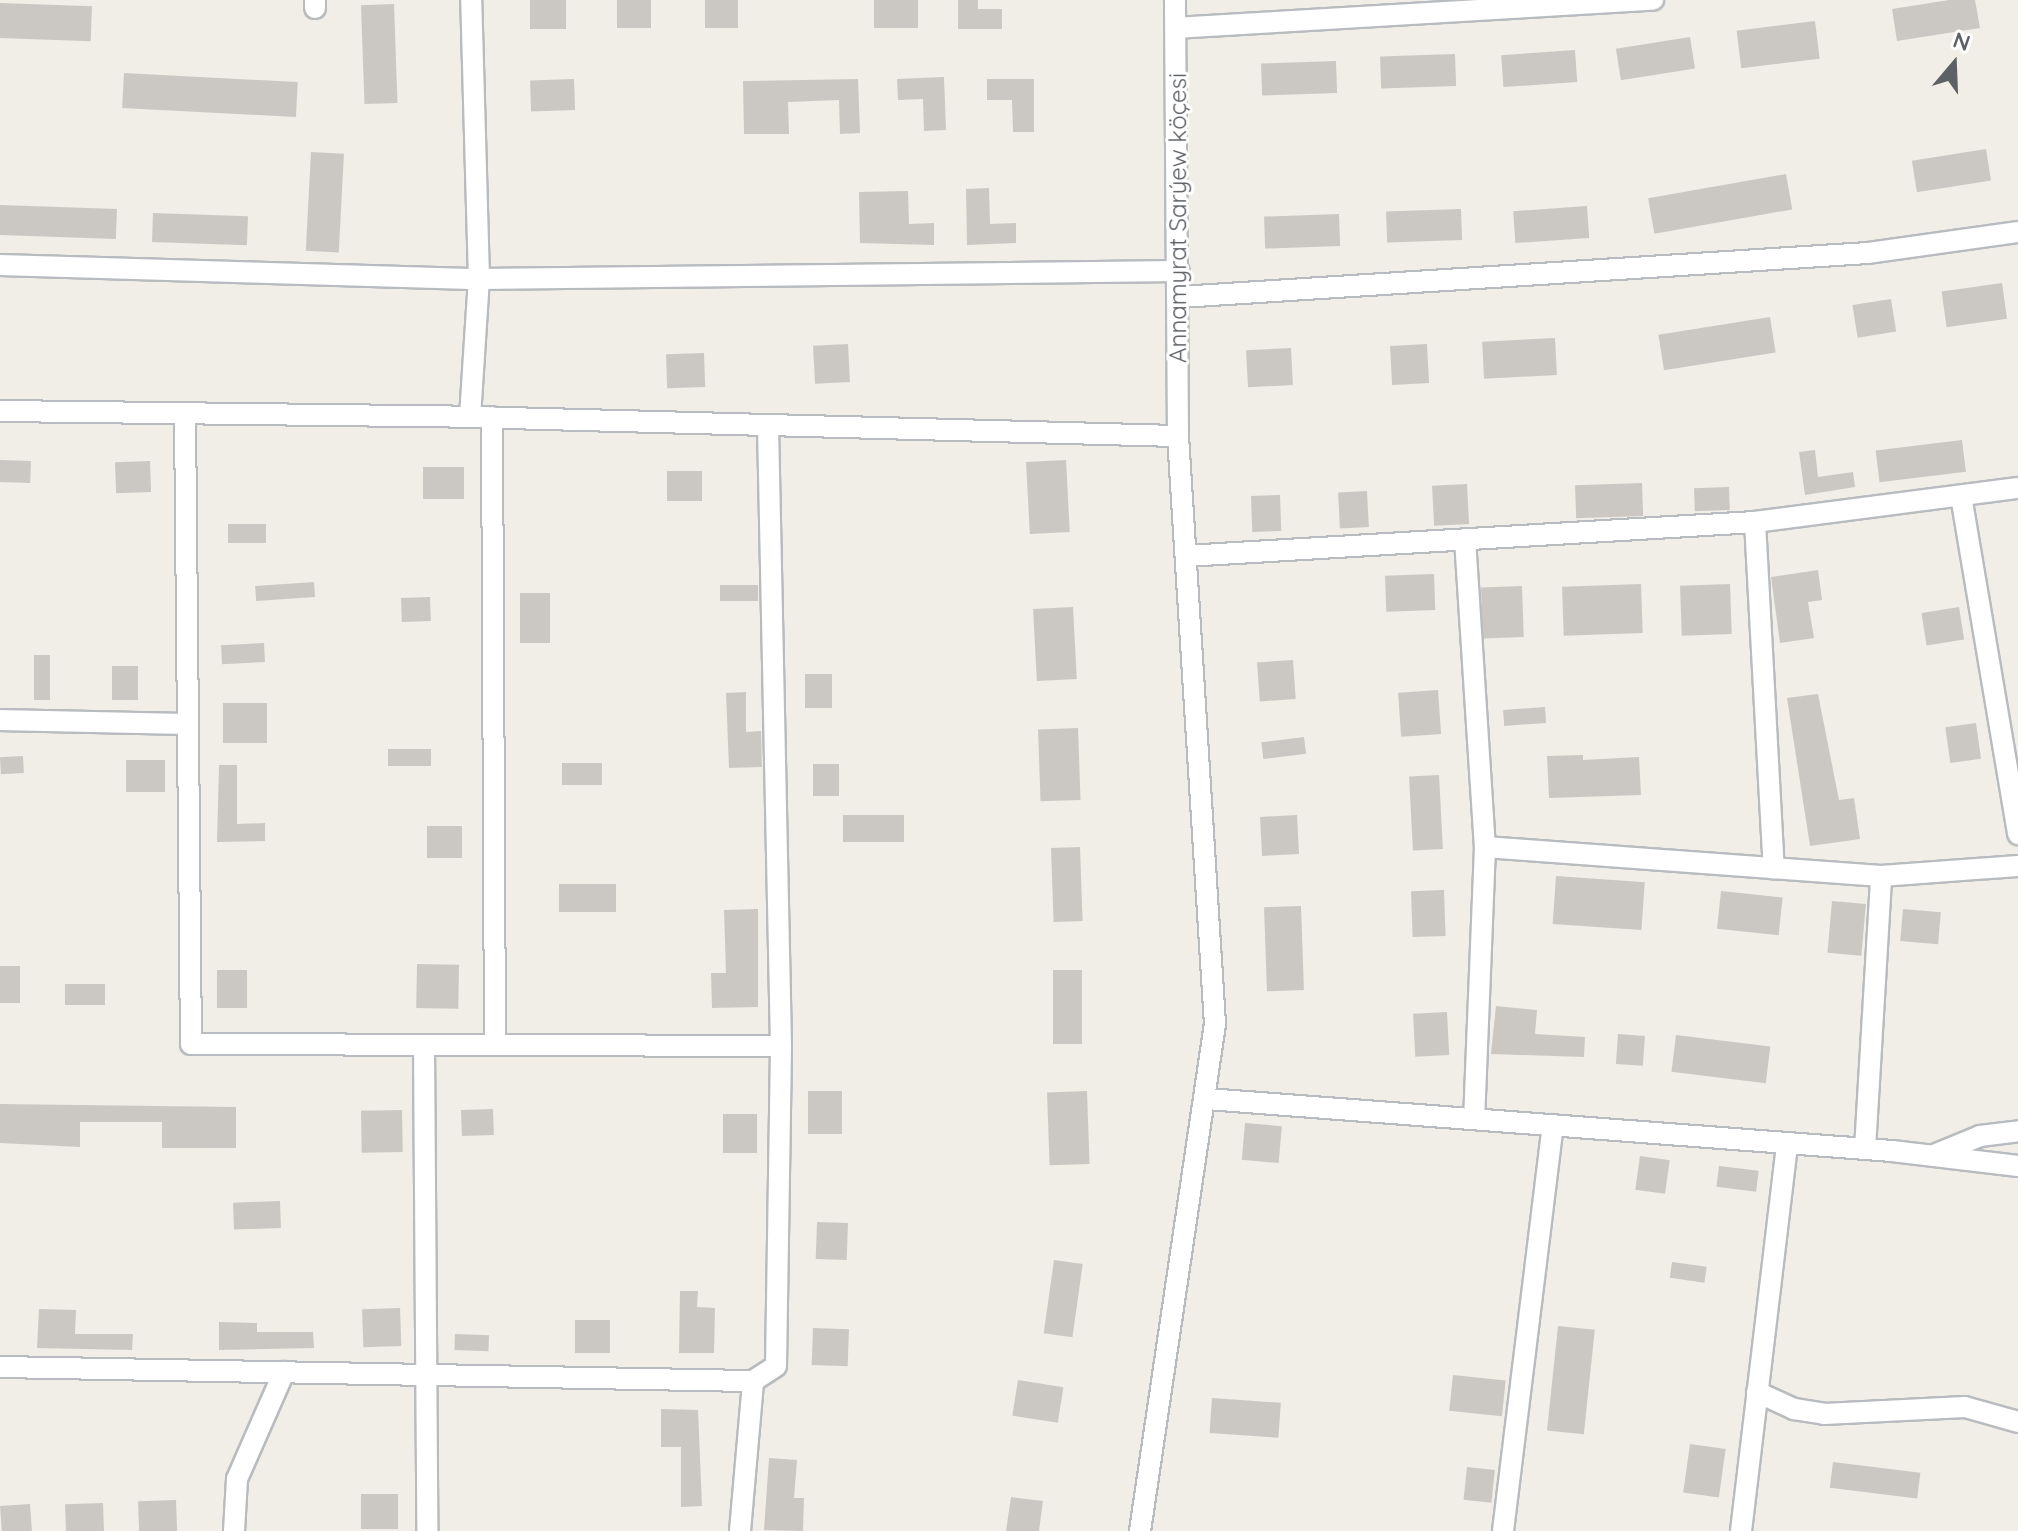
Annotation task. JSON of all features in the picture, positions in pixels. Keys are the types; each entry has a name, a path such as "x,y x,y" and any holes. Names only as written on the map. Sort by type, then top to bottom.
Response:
{"street":[{"path":"470,417 479,279 471,0"},
{"name":"Annamyrat Sarýew köçesi","path":"1140,1531 1207,1099 1215,1024 1178,436 1180,297 1175,0"},
{"path":"1176,28 1653,0"},
{"path":"1180,297 1868,253 2018,232"},
{"path":"0,265 479,279 1179,271"},
{"path":"0,411 492,417 1178,436"},
{"path":"185,413 191,1044 781,1046"},
{"path":"492,417 495,1045"},
{"path":"0,1367 426,1378 753,1381 776,1366 781,1046 768,425"},
{"path":"1186,556 1755,522 2018,488"},
{"path":"1961,496 2018,834"},
{"path":"1755,522 1774,868"},
{"path":"1465,539 1485,847 1474,1119"},
{"path":"0,720 188,724"},
{"path":"1485,847 1881,876 2018,866"},
{"path":"1865,1149 1881,876"},
{"path":"424,1045 427,1531"},
{"path":"1207,1099 1865,1149 2018,1166"},
{"path":"1503,1531 1553,1125"},
{"path":"1932,1156 1980,1136 2018,1131"},
{"path":"1741,1531 1787,1144"},
{"path":"234,1531 237,1479 284,1372"},
{"path":"740,1531 753,1381"},
{"path":"1757,1392 1794,1409 1824,1414 1965,1407 2018,1422"}],"building":[{"path":"530,0 566,0 566,29 530,29"},
{"path":"617,0 651,0 651,28 617,28"},
{"path":"705,0 738,0 738,28 705,28"},
{"path":"874,0 918,0 918,28 874,28"},
{"path":"958,0 978,0 978,9 1002,9 1002,29 958,29"},
{"path":"1949,0 1975,0 1980,28 1897,41 1892,9"},
{"path":"0,3 92,6 91,41 0,38"},
{"path":"394,4 397,103 364,104 361,5"},
{"path":"1815,21 1820,59 1741,68 1737,31"},
{"path":"1690,37 1695,69 1621,80 1616,49"},
{"path":"1575,50 1577,82 1503,87 1501,55"},
{"path":"1455,54 1456,86 1381,89 1380,57"},
{"path":"1336,61 1337,93 1262,96 1261,64"},
{"path":"124,73 298,82 296,117 122,108"},
{"path":"944,77 946,130 924,131 923,99 898,100 897,79"},
{"path":"574,79 575,110 531,112 530,81"},
{"path":"858,79 860,133 840,134 839,100 788,102 789,134 744,134 743,81"},
{"path":"987,79 1034,79 1034,132 1013,132 1012,100 987,100"},
{"path":"1986,149 1991,181 1917,192 1912,161"},
{"path":"311,152 344,154 339,253 306,251"},
{"path":"1786,174 1792,209 1654,234 1648,198"},
{"path":"989,188 990,224 1016,223 1016,243 967,245 966,189"},
{"path":"908,191 909,224 934,223 934,245 860,243 859,192"},
{"path":"0,205 117,209 116,239 0,235"},
{"path":"1587,206 1589,238 1515,243 1513,211"},
{"path":"1461,209 1462,240 1387,243 1386,212"},
{"path":"153,213 248,216 247,245 152,242"},
{"path":"1339,214 1340,246 1265,249 1264,217"},
{"path":"2002,283 2007,319 1947,327 1942,291"},
{"path":"1891,299 1896,332 1858,338 1852,305"},
{"path":"1770,317 1776,353 1664,370 1658,335"},
{"path":"1555,338 1557,375 1484,379 1482,342"},
{"path":"848,344 850,382 815,384 813,346"},
{"path":"1427,344 1429,383 1392,385 1390,346"},
{"path":"1291,348 1293,385 1248,387 1246,350"},
{"path":"704,353 705,387 667,388 666,354"},
{"path":"1962,440 1966,472 1880,482 1876,451"},
{"path":"1815,450 1818,477 1853,472 1855,487 1805,495 1799,452"},
{"path":"0,460 31,461 30,483 0,482"},
{"path":"1066,460 1070,532 1030,534 1026,462"},
{"path":"150,461 151,492 116,493 115,462"},
{"path":"423,467 464,467 464,499 423,499"},
{"path":"667,471 702,471 702,501 667,501"},
{"path":"1642,483 1643,516 1576,518 1575,485"},
{"path":"1467,484 1469,524 1434,526 1432,486"},
{"path":"1729,487 1730,510 1695,511 1694,488"},
{"path":"1367,491 1369,527 1340,528 1338,493"},
{"path":"1280,495 1281,531 1252,532 1251,496"},
{"path":"228,524 266,524 266,543 228,543"},
{"path":"1818,570 1822,600 1808,602 1814,638 1780,643 1771,577"},
{"path":"1434,574 1435,610 1386,612 1385,576"},
{"path":"314,582 315,597 256,601 255,586"},
{"path":"1641,584 1643,633 1564,636 1562,587"},
{"path":"1730,584 1732,634 1682,636 1680,586"},
{"path":"720,585 758,585 758,601 720,601"},
{"path":"1522,586 1524,637 1483,638 1481,587"},
{"path":"520,593 550,593 550,643 520,643"},
{"path":"430,597 431,621 402,622 401,598"},
{"path":"1073,607 1077,679 1037,681 1033,609"},
{"path":"1959,607 1964,640 1927,646 1921,613"},
{"path":"264,643 265,662 222,664 221,645"},
{"path":"34,655 50,655 50,700 34,700"},
{"path":"1293,660 1296,699 1260,701 1257,663"},
{"path":"112,666 138,666 138,700 112,700"},
{"path":"805,674 832,674 832,708 805,708"},
{"path":"1438,690 1441,734 1401,737 1398,693"},
{"path":"746,692 746,732 761,731 762,767 729,768 726,693"},
{"path":"1818,694 1839,800 1854,798 1860,839 1810,846 1787,698"},
{"path":"223,703 267,703 267,743 223,743"},
{"path":"1545,707 1546,723 1504,726 1503,710"},
{"path":"1976,723 1981,759 1950,763 1945,727"},
{"path":"1078,728 1081,800 1041,801 1038,729"},
{"path":"1304,737 1306,754 1263,759 1261,742"},
{"path":"388,749 431,749 431,766 388,766"},
{"path":"1583,755 1583,760 1639,757 1641,795 1549,798 1547,756"},
{"path":"23,756 24,773 1,774 0,757"},
{"path":"126,760 165,760 165,792 126,792"},
{"path":"562,763 602,763 602,785 562,785"},
{"path":"813,764 839,764 839,796 813,796"},
{"path":"219,765 237,765 237,824 265,823 265,841 217,842"},
{"path":"1439,775 1443,849 1413,850 1409,777"},
{"path":"843,815 904,815 904,842 843,842"},
{"path":"1297,815 1299,854 1262,856 1260,817"},
{"path":"427,826 462,826 462,858 427,858"},
{"path":"1080,847 1083,921 1054,922 1051,848"},
{"path":"1556,876 1645,882 1641,930 1553,924"},
{"path":"559,884 616,884 616,912 559,912"},
{"path":"1444,890 1446,936 1413,937 1411,891"},
{"path":"1721,891 1783,897 1779,935 1717,929"},
{"path":"1832,901 1866,904 1861,956 1827,953"},
{"path":"1301,906 1304,990 1267,991 1264,907"},
{"path":"758,909 758,1007 712,1008 711,973 726,973 724,910"},
{"path":"1903,909 1941,912 1938,944 1900,941"},
{"path":"417,964 459,965 458,1009 416,1008"},
{"path":"0,966 20,966 20,1003 0,1003"},
{"path":"217,970 247,970 247,1008 217,1008"},
{"path":"1053,970 1082,970 1082,1044 1053,1044"},
{"path":"65,984 105,984 105,1005 65,1005"},
{"path":"1496,1006 1537,1010 1535,1034 1585,1037 1584,1057 1491,1054"},
{"path":"1447,1012 1449,1055 1415,1057 1413,1014"},
{"path":"1618,1034 1645,1036 1643,1066 1616,1064"},
{"path":"1676,1035 1770,1047 1766,1083 1671,1072"},
{"path":"808,1091 842,1091 842,1134 808,1134"},
{"path":"1087,1091 1090,1164 1050,1165 1047,1092"},
{"path":"0,1104 236,1107 236,1148 162,1148 162,1122 80,1122 80,1147 0,1143"},
{"path":"493,1109 494,1135 462,1136 461,1110"},
{"path":"402,1110 403,1152 362,1153 361,1111"},
{"path":"723,1114 757,1114 757,1153 723,1153"},
{"path":"1245,1123 1282,1126 1279,1163 1242,1160"},
{"path":"1640,1156 1670,1160 1665,1194 1635,1190"},
{"path":"1719,1166 1759,1171 1756,1192 1716,1187"},
{"path":"280,1201 281,1228 234,1230 233,1203"},
{"path":"817,1222 848,1223 847,1260 816,1259"},
{"path":"1054,1260 1083,1264 1072,1337 1044,1333"},
{"path":"1672,1262 1707,1267 1704,1283 1670,1278"},
{"path":"680,1291 698,1291 697,1307 715,1308 714,1353 679,1353"},
{"path":"400,1308 401,1346 363,1347 362,1309"},
{"path":"39,1309 76,1310 75,1334 133,1334 132,1350 37,1348"},
{"path":"575,1320 610,1320 610,1353 575,1353"},
{"path":"219,1322 257,1323 257,1332 313,1332 314,1348 219,1350"},
{"path":"1558,1326 1595,1330 1584,1434 1547,1430"},
{"path":"813,1328 849,1329 848,1366 812,1365"},
{"path":"455,1334 489,1335 488,1351 454,1350"},
{"path":"1453,1375 1506,1381 1502,1416 1449,1411"},
{"path":"1018,1380 1063,1387 1058,1423 1012,1416"},
{"path":"1212,1398 1281,1403 1278,1438 1210,1433"},
{"path":"661,1409 698,1410 702,1506 681,1507 681,1447 661,1447"},
{"path":"1690,1444 1726,1449 1719,1498 1683,1493"},
{"path":"769,1458 797,1460 794,1498 804,1498 803,1531 764,1530"},
{"path":"1833,1462 1920,1473 1917,1499 1830,1488"},
{"path":"1467,1467 1495,1470 1491,1503 1464,1500"},
{"path":"361,1494 398,1494 398,1529 361,1529"},
{"path":"1011,1497 1043,1501 1039,1531 1006,1531"},
{"path":"176,1500 177,1531 139,1531 138,1501"},
{"path":"103,1503 104,1531 66,1531 65,1504"},
{"path":"30,1504 32,1531 2,1531 0,1506"}]}
